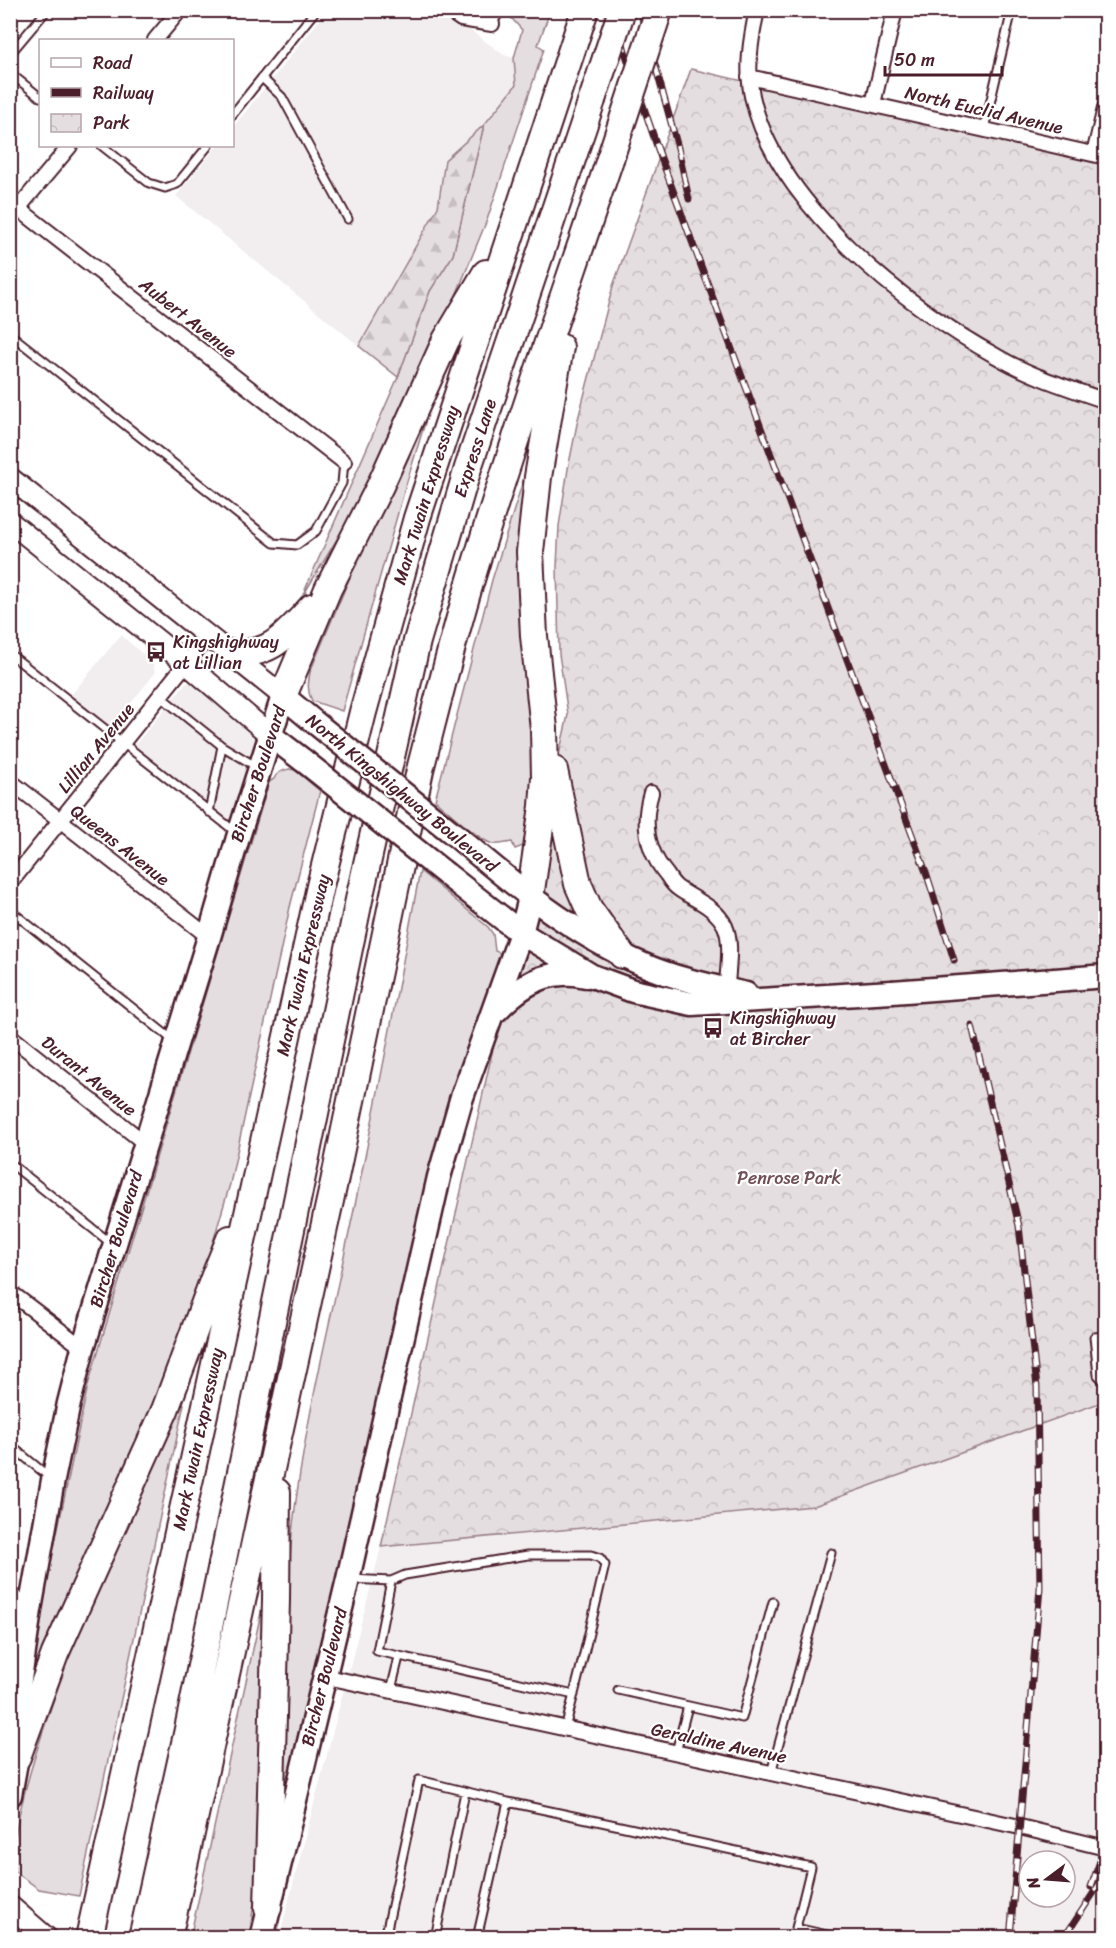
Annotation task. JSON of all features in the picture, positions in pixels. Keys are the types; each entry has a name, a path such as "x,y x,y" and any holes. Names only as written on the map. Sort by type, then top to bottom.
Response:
{"highway":[{"name":"Mark Twain Expressway","path":"89,1938 320,886 387,624 420,508 585,10"},
{"name":"Express Lane","path":"141,1938 187,1734 360,895 417,640 468,468 622,10"},
{"path":"168,1938 420,770 494,502 659,10"},
{"path":"283,696 328,589 380,486 446,339 512,228"},
{"path":"573,270 538,477 530,552 534,636 544,729 578,884 589,909 622,955"},
{"path":"229,653 251,653 274,645 285,637 328,589"},
{"path":"530,898 543,806 544,729"},
{"path":"14,1755 55,1654 165,1410 214,1278 255,1178"},
{"path":"268,1908 276,1600 277,1441"}],"main road":[{"name":"North Kingshighway Boulevard","path":"10,478 283,696 530,898 590,939 646,966 698,983 771,1000"},
{"name":"North Kingshighway Boulevard","path":"10,522 187,664 270,735 520,933 592,976 633,991 692,1004 1106,976"},
{"name":"Bircher Boulevard","path":"10,1795 16,1707 30,1610 69,1403 83,1348 209,937 238,834 283,696"},
{"name":"Bircher Boulevard","path":"262,1938 348,1579 440,1177 461,1100 492,1015 530,898"},
{"path":"492,1015 513,993 539,979 562,974 592,976"},
{"path":"10,1906 47,1938"}],"street":[{"path":"156,39 180,10"},
{"path":"448,10 461,19 492,24"},
{"path":"758,10 750,51 749,77 757,115 774,153 802,196 845,245 938,321 997,357 1041,378 1106,401"},
{"path":"873,104 895,10"},
{"name":"North Euclid Avenue","path":"749,77 1100,155"},
{"path":"1100,155 1106,104"},
{"path":"13,209 69,147"},
{"name":"Aubert Avenue","path":"13,209 344,462"},
{"name":"Lillian Avenue","path":"10,883 208,636"},
{"name":"Queens Avenue","path":"10,781 209,937"},
{"path":"651,793 647,818 651,852 677,888 713,910 725,926 730,945 727,990"},
{"name":"Durant Avenue","path":"10,1036 146,1144"},
{"path":"10,1292 83,1348"},
{"path":"10,1594 30,1610"},
{"name":"Geraldine Avenue","path":"324,1676 1020,1827 1106,1848"}],"lane":[{"path":"10,54 47,10"},
{"path":"234,113 316,10"},
{"path":"492,24 501,10"},
{"path":"984,129 1012,10"},
{"path":"10,73 39,95"},
{"path":"262,78 282,97 348,219"},
{"path":"103,147 149,183 165,188 177,184 207,147"},
{"path":"10,334 274,543 297,545 316,531 342,483 344,462"},
{"path":"10,654 238,834"},
{"path":"160,696 222,746 260,768"},
{"path":"209,812 222,746"},
{"path":"10,910 176,1042"},
{"path":"10,1163 114,1246"},
{"path":"1106,1335 1094,1337 1098,1375 1106,1383"},
{"path":"10,1445 53,1479"},
{"path":"771,1773 831,1553"},
{"path":"348,1579 391,1581 405,1575 528,1555 591,1555 600,1558 605,1565 585,1657 565,1728"},
{"path":"391,1581 376,1648 380,1652 574,1695"},
{"path":"618,1690 742,1718 773,1602"},
{"path":"391,1690 399,1656"},
{"path":"676,1752 688,1706"},
{"path":"385,1938 419,1780 508,1802 811,1867 796,1928 841,1938"},
{"path":"435,1938 465,1792"},
{"path":"477,1938 508,1802"}],"shaded area":[{"path":"327,11 444,11 504,55 514,58 516,85 484,125 445,160 438,207 359,346 176,196 216,147 234,147 234,126"},
{"path":"121,635 153,663 155,673 111,728 71,695"},
{"path":"186,683 194,683 254,729 256,743 232,823 135,745"},
{"path":"1105,1402 1105,1937 279,1938 381,1547 814,1506"}],"green space":[{"path":"509,11 550,11 538,45 544,49 487,220 424,373 366,491 301,599 398,377 430,291 453,255 484,125 516,85 514,58 522,30 507,13"},
{"name":"Penrose Park","path":"691,69 1105,165 1105,1401 814,1506 381,1547 568,715 559,654 557,566 559,526 578,419 613,286"},
{"path":"484,125 453,255 430,291 398,377 359,346 438,207 445,160"},
{"path":"432,400 342,711 312,701 308,687 310,672 402,453"},
{"path":"527,468 536,731 528,839 523,846 515,849 512,842 493,844 487,842 463,825 435,800 492,580"},
{"path":"295,770 320,791 290,907 230,1184 189,1324 36,1675 30,1674 33,1647 88,1385 269,782 280,772"},
{"path":"420,871 488,927 493,934 495,951 503,954 283,1812 287,1603 297,1494 310,1415 370,1132"},
{"path":"180,1402 184,1404 79,1896 39,1889 14,1871 14,1849 29,1776 63,1673 57,1670"},
{"path":"267,1585 256,1889 249,1937 190,1938"}],"railway":[{"path":"614,10 626,55 661,158 927,875 954,960"},
{"path":"640,10 678,148 689,199"},
{"path":"972,1026 1019,1226 1037,1387 1040,1588 1010,1938"},
{"path":"1091,1887 1106,1844"},
{"path":"1064,1938 1106,1874"}],"place":[{"name":"Kingshighway at Lillian","path":"156,652"},
{"name":"Kingshighway at Bircher","path":"713,1028"}]}
